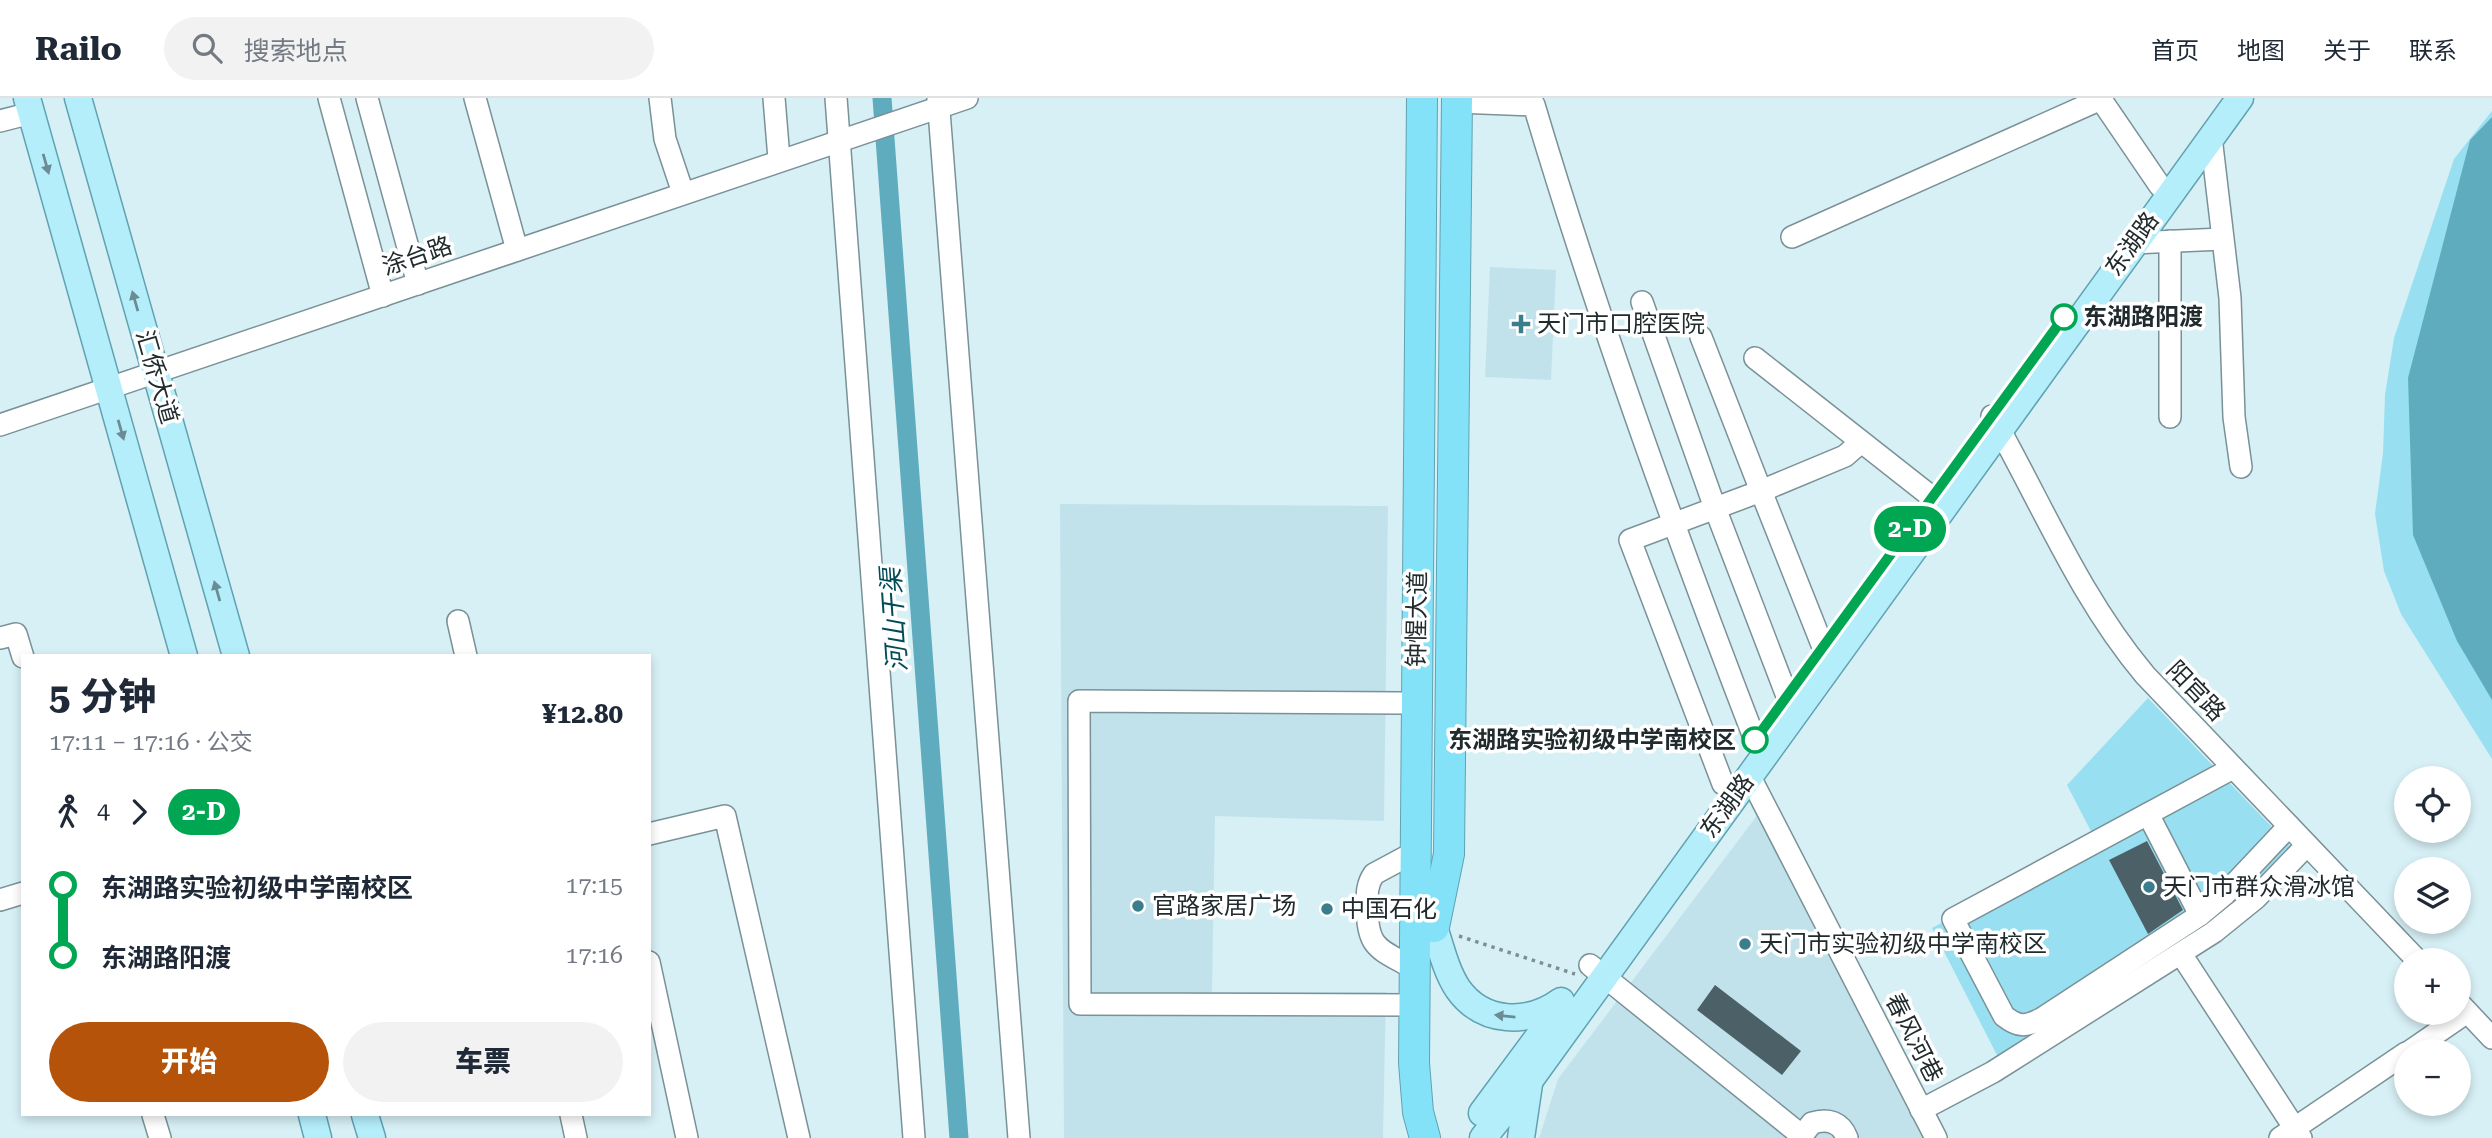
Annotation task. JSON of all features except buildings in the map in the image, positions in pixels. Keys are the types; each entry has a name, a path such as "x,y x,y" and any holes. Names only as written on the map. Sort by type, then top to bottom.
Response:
{"highway":[{"path":"1407,98 1401,796 1415,852"},
{"name":"钟惺大道","path":"1422,98 1414,1063 1418,1112 1425,1138"},
{"name":"钟惺大道","path":"1445,1138 1435,1086 1434,927 1445,529 1452,99"},
{"path":"1405,1138 1414,1063"}],"main road":[{"name":"汇侨大道","path":"78,98 235,654"},
{"name":"东湖路","path":"1468,1138 1477,1120 1586,979 1749,775 2160,186 2225,98"},
{"name":"东湖路","path":"1483,1138 1530,1080 1586,979 1787,696 1933,498 2133,243 2240,98"},
{"name":"汇侨大道","path":"29,105 183,654"},
{"path":"1434,927 1452,978 1465,996 1483,1011 1508,1018 1538,1014 1586,979"},
{"path":"1521,1138 1530,1080"},
{"path":"312,1116 318,1138"},
{"path":"365,1116 372,1138"}],"street":[{"path":"329,98 383,296"},
{"path":"366,98 418,284"},
{"path":"475,98 517,250"},
{"path":"660,98 664,139 683,192"},
{"path":"774,98 779,159"},
{"path":"836,98 845,137 914,1138"},
{"path":"967,98 935,105 1018,1138"},
{"path":"1792,237 2100,98 2160,186"},
{"path":"1452,99 1534,105 1580,262 1672,524 1755,740"},
{"path":"0,121 29,105"},
{"name":"涂台路","path":"0,425 935,105"},
{"path":"2210,138 2230,298 2234,417 2241,467"},
{"path":"2133,243 2222,239"},
{"path":"2170,241 2170,417"},
{"path":"1642,302 1715,508 1787,696"},
{"path":"1701,337 1823,647"},
{"path":"1755,358 1933,498"},
{"name":"阳官路","path":"1995,422 2070,567 2116,641 2406,948"},
{"path":"1723,784 1630,540 1833,462 1861,442"},
{"path":"458,621 466,654"},
{"path":"0,638 16,634 22,654"},
{"path":"1402,703 1080,701 1080,1004 1414,1005"},
{"path":"2234,768 1953,919 2004,1016 2015,1025 2028,1025 2200,915 2224,895 2288,825"},
{"name":"春风河巷","path":"1749,775 1936,1138"},
{"path":"2148,814 2200,915"},
{"path":"651,834 725,816 799,1138"},
{"path":"1922,1110 1993,1072 2181,954 2235,916 2307,845"},
{"path":"1414,969 1378,947 1370,938 1367,893 1368,882 1374,874 1415,852"},
{"path":"0,900 21,894"},
{"path":"2181,954 2291,1135 2394,1063"},
{"path":"651,971 687,1138"},
{"path":"1586,979 1800,1137 1812,1123 1828,1120 1842,1128 1847,1138"},
{"path":"2471,1016 2492,1038"},
{"path":"2425,1039 2442,1025"},
{"path":"153,1116 160,1138"},
{"path":"571,1116 576,1138"}],"path":[{"path":"1434,927 1586,979"}],"shaded area":[{"path":"2492,111 2492,759 2401,614 2384,571 2375,514 2383,453 2385,395 2394,338 2454,159"},
{"path":"2492,117 2492,700 2457,641 2413,535 2408,378 2470,140"},
{"name":"天门市口腔医院","path":"1490,267 1556,270 1551,380 1485,377"},
{"name":"官路家居广场","path":"1060,504 1388,506 1384,821 1215,816 1212,992 1386,992 1383,1138 1064,1138"},
{"path":"2148,698 2295,851 2255,894 2001,1063 1932,928 2096,841 2067,785"},
{"name":"天门市实验初级中学南校区","path":"1762,809 1931,1138 1539,1138 1558,1079"}],"waterway":[{"name":"河山干渠","path":"882,98 959,1138"}],"bus line":[{"name":"2-D","path":"1755,740 2064,317"}],"place":[{"name":"东湖路阳渡","path":"2064,317"},
{"name":"天门市口腔医院","path":"1521,324"},
{"name":"东湖路实验初级中学南校区","path":"1755,740"},
{"name":"天门市群众滑冰馆","path":"2149,887"},
{"name":"官路家居广场","path":"1138,906"},
{"name":"中国石化","path":"1327,909"},
{"name":"天门市实验初级中学南校区","path":"1745,944"}]}
